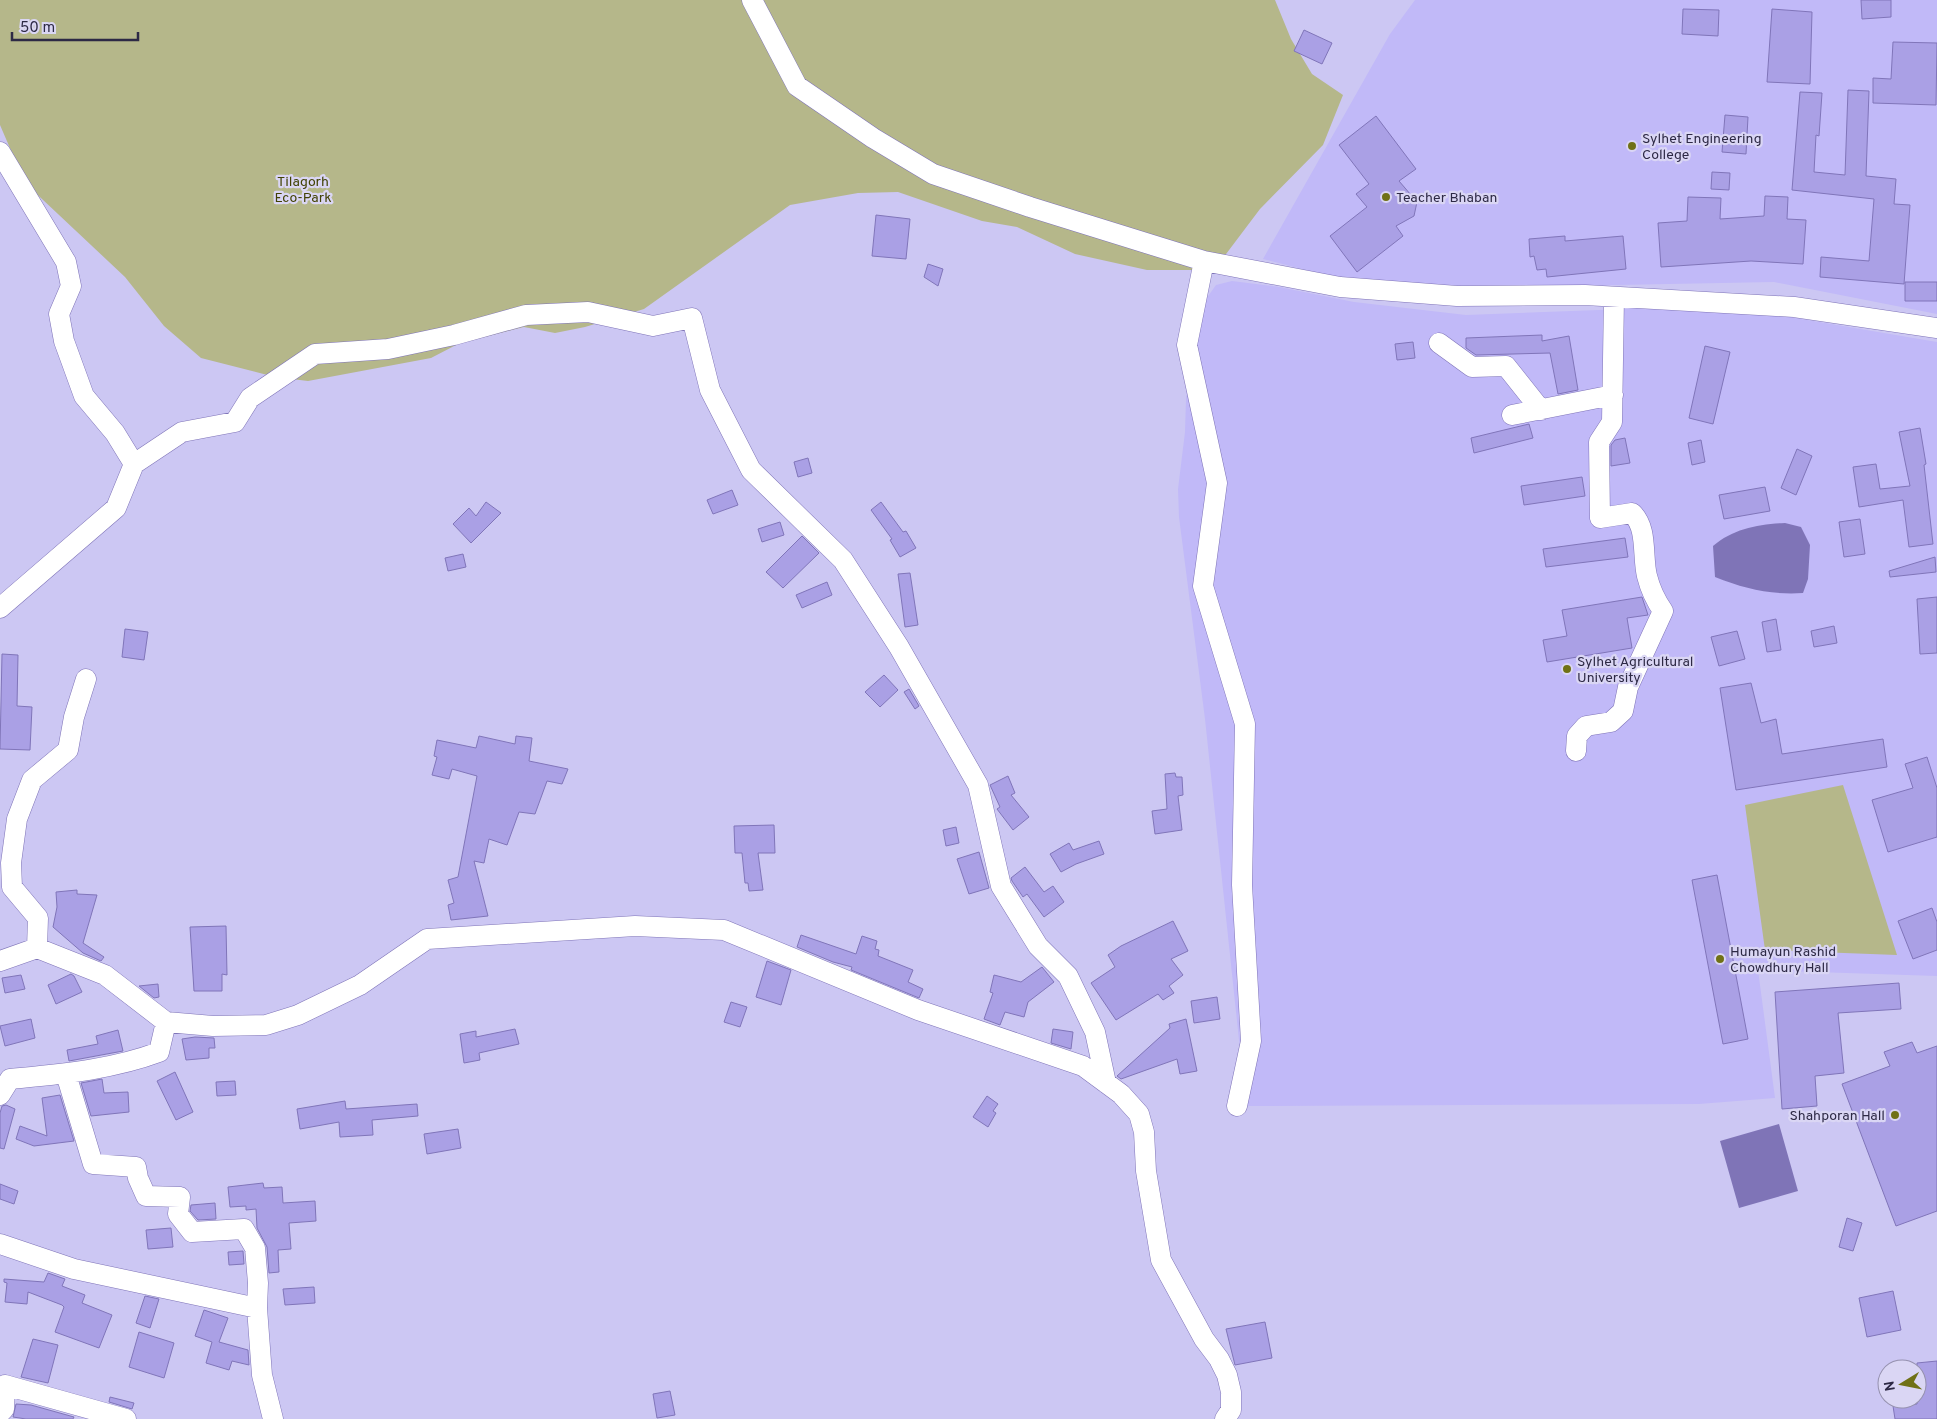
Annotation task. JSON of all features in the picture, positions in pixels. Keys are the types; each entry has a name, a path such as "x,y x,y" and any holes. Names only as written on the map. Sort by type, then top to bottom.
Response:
{"street":[{"path":"752,0 797,86 873,138 933,174 1030,207 1204,261 1350,288 1457,296 1614,297 1794,307 1937,328"},
{"path":"0,152 66,262 71,286 59,314 64,342 84,396 115,433 134,464"},
{"path":"1204,261 1188,345 1217,483 1203,586 1245,724 1242,885 1251,1041 1237,1106"},
{"path":"1576,751 1577,736 1586,726 1611,722 1623,711 1628,687 1663,611 1647,576 1640,521 1632,514 1600,518 1599,442 1612,422 1614,297"},
{"path":"0,608 116,508 134,464 182,432 235,422 250,398 315,354 388,349 454,335 526,315 588,312 653,326 692,318 710,390 751,470 843,560 899,647 978,784 1001,886 1038,946 1068,976 1095,1032 1106,1083"},
{"path":"1439,343 1472,367 1506,366 1541,410"},
{"path":"1512,416 1613,395"},
{"path":"37,948 38,918 12,888 12,863 17,819 32,780 68,750 74,717 86,679"},
{"path":"0,961 37,948 105,975 166,1022 213,1026 266,1025 298,1015 360,985 427,939 635,926 724,930 918,1010 1083,1066 1122,1094 1139,1114 1144,1132 1146,1171 1161,1260 1204,1339 1219,1359 1227,1375 1231,1392 1231,1410 1225,1419"},
{"path":"0,1095 10,1079 66,1074 137,1060 159,1052 166,1022"},
{"path":"66,1074 93,1164 136,1167 138,1178 146,1196 180,1197 178,1214 192,1232 244,1229 255,1248 262,1375 273,1419"},
{"path":"0,1244 74,1269 257,1308"},
{"path":"0,1413 4,1408 5,1385 126,1419"}],"shaded area":[{"name":"Sylhet Engineering College","path":"1415,0 1937,0 1937,314 1774,282 1506,287 1427,284 1325,275 1263,259 1390,34"},
{"name":"Sylhet Agricultural University","path":"1232,281 1279,287 1354,302 1466,315 1653,308 1760,312 1937,342 1937,976 1758,970 1775,1098 1699,1104 1246,1106 1205,719 1179,517 1178,489 1192,356 1206,299 1216,285"},
{"path":"1785,523 1801,527 1810,545 1808,579 1803,593 1780,593 1758,590 1715,577 1713,546 1729,535 1746,528"},
{"path":"1779,1124 1798,1191 1739,1208 1720,1141"}],"green space":[{"name":"Tilagorh Eco-Park","path":"0,0 1275,0 1291,39 1312,74 1343,95 1323,145 1260,209 1214,270 1147,270 1075,254 1017,227 982,221 898,192 858,193 790,205 644,309 585,327 555,333 524,327 458,344 431,358 308,381 275,377 201,358 164,326 125,277 25,183 0,125"},
{"path":"1843,785 1897,955 1765,950 1745,805"}],"building":[{"path":"1861,0 1891,0 1891,17 1862,19"},
{"path":"1683,9 1719,10 1718,36 1682,34"},
{"path":"1772,9 1812,12 1810,84 1767,82"},
{"path":"1304,30 1332,43 1322,64 1294,51"},
{"path":"1893,42 1937,43 1936,105 1873,103 1873,78 1891,79"},
{"path":"1848,90 1869,91 1866,176 1896,179 1894,204 1910,205 1904,284 1820,277 1821,257 1869,261 1874,199 1792,190 1800,92 1822,93 1819,136 1816,135 1814,172 1845,175"},
{"path":"1725,115 1748,117 1746,154 1722,152"},
{"name":"Teacher Bhaban","path":"1376,116 1416,169 1399,181 1417,202 1414,216 1396,226 1403,236 1357,272 1330,236 1367,207 1356,194 1369,184 1339,145"},
{"path":"1712,172 1730,173 1729,190 1711,189"},
{"path":"1765,196 1788,197 1787,219 1806,220 1803,264 1751,261 1661,267 1658,223 1687,221 1688,197 1721,198 1720,219 1764,216"},
{"path":"876,215 910,219 906,259 872,256"},
{"path":"1565,236 1565,241 1623,236 1626,269 1547,277 1546,269 1537,270 1534,256 1530,257 1529,239"},
{"path":"928,264 943,269 938,286 924,277"},
{"path":"1905,282 1937,282 1937,301 1905,301"},
{"path":"1542,335 1542,341 1569,336 1578,390 1558,394 1550,353 1476,355 1466,348 1466,338"},
{"path":"1413,342 1415,358 1397,360 1395,344"},
{"path":"1705,346 1730,352 1713,424 1689,418"},
{"path":"1529,424 1533,438 1474,453 1471,438"},
{"path":"1920,428 1926,464 1924,465 1933,544 1909,547 1903,500 1859,507 1853,467 1876,464 1880,489 1910,486 1899,432"},
{"path":"1625,438 1630,463 1611,466 1611,445 1615,440"},
{"path":"1701,440 1705,462 1692,465 1688,443"},
{"path":"1797,449 1812,456 1796,495 1781,488"},
{"path":"808,458 812,473 798,477 794,462"},
{"path":"1582,477 1585,496 1524,505 1521,486"},
{"path":"1765,487 1770,511 1724,519 1719,495"},
{"path":"732,490 738,505 713,514 707,500"},
{"path":"486,502 501,513 471,543 453,524 469,508 476,516"},
{"path":"881,502 903,532 906,531 916,548 900,557 890,540 892,539 871,510"},
{"path":"1860,519 1865,554 1844,557 1839,522"},
{"path":"780,522 784,535 762,542 758,529"},
{"path":"802,536 819,553 783,588 766,572"},
{"path":"1625,538 1628,557 1546,567 1543,549"},
{"path":"463,554 466,567 448,571 445,558"},
{"path":"1935,557 1936,572 1890,577 1889,571"},
{"path":"910,573 918,625 905,627 898,574"},
{"path":"827,582 832,595 802,608 796,595"},
{"path":"1642,597 1648,615 1627,618 1632,648 1547,662 1543,640 1567,636 1562,610"},
{"path":"1937,597 1937,653 1920,654 1917,599"},
{"path":"1776,619 1781,650 1767,652 1762,622"},
{"path":"1834,626 1837,643 1814,647 1811,631"},
{"path":"125,629 148,632 144,660 122,657"},
{"path":"1737,631 1745,659 1719,666 1711,637"},
{"path":"2,654 18,655 17,706 32,707 30,750 0,749"},
{"path":"884,675 898,690 880,707 865,692"},
{"path":"1751,683 1761,723 1776,719 1782,754 1883,739 1887,767 1736,790 1720,688"},
{"path":"909,689 919,706 915,709 904,692"},
{"path":"479,736 515,744 516,736 532,738 529,761 568,769 562,784 547,781 535,814 519,812 507,845 489,839 484,863 474,861 488,916 451,920 448,905 454,903 448,880 458,877 477,776 452,769 449,779 432,775 437,757 434,756 437,740 476,748"},
{"path":"1927,757 1937,788 1937,837 1888,852 1872,800 1913,788 1905,764"},
{"path":"1175,773 1176,777 1182,777 1183,795 1178,796 1182,830 1155,834 1152,811 1167,809 1165,774"},
{"path":"1008,776 1015,793 1011,795 1029,817 1013,830 997,809 1000,807 990,785"},
{"path":"774,825 775,853 758,853 763,890 749,891 748,883 745,883 742,853 735,853 734,826"},
{"path":"956,827 959,843 946,846 943,830"},
{"path":"1099,841 1104,854 1076,864 1061,872 1050,854 1069,843 1073,850"},
{"path":"979,852 989,888 969,894 957,859"},
{"path":"1025,867 1044,892 1053,886 1064,902 1044,917 1027,894 1023,897 1012,881 1011,878"},
{"name":"Humayun Rashid Chowdhury Hall","path":"1717,875 1748,1039 1723,1044 1692,880"},
{"path":"77,890 77,894 97,895 83,943 104,957 101,961 83,953 53,927 57,907 56,892"},
{"path":"1932,908 1937,922 1937,950 1913,959 1898,921"},
{"path":"1173,921 1188,951 1171,959 1183,975 1169,986 1174,993 1163,1000 1158,994 1116,1020 1091,983 1115,967 1108,955 1121,946"},
{"path":"226,926 227,975 222,974 222,991 194,991 190,927"},
{"path":"801,935 856,954 862,936 877,941 875,949 879,950 878,956 913,970 908,982 923,989 919,998 851,970 852,967 833,962 797,947"},
{"path":"767,961 791,970 781,1005 756,997"},
{"path":"1042,967 1054,982 1028,1002 1024,1017 1005,1012 1000,1025 984,1019 993,993 990,992 994,975 1021,982"},
{"path":"71,974 74,976 82,992 56,1004 48,985"},
{"path":"21,975 25,989 5,993 2,978"},
{"path":"1899,983 1901,1009 1838,1013 1844,1073 1815,1076 1817,1106 1782,1109 1775,992"},
{"path":"158,984 159,997 154,998 139,986"},
{"path":"1217,997 1220,1019 1194,1023 1191,1001"},
{"path":"731,1002 747,1007 740,1027 724,1022"},
{"path":"31,1019 35,1038 5,1046 0,1026"},
{"path":"1186,1019 1197,1071 1180,1074 1177,1059 1121,1079 1117,1076 1170,1028 1169,1024"},
{"path":"515,1029 519,1044 479,1053 480,1060 464,1063 460,1034 476,1031 476,1037"},
{"path":"1053,1029 1073,1032 1071,1049 1051,1043"},
{"path":"118,1030 123,1051 69,1061 67,1050 98,1044 96,1036"},
{"path":"195,1037 214,1038 215,1048 209,1048 209,1058 186,1060 182,1039"},
{"name":"Shahporan Hall","path":"1912,1042 1917,1053 1937,1046 1937,1211 1896,1226 1842,1084 1890,1066 1884,1052"},
{"path":"175,1072 193,1112 176,1120 157,1081"},
{"path":"102,1079 104,1093 128,1092 129,1112 91,1116 81,1083"},
{"path":"235,1081 236,1095 217,1096 216,1082"},
{"path":"60,1095 74,1141 34,1146 16,1139 20,1126 47,1136 42,1098"},
{"path":"987,1096 998,1104 993,1111 996,1113 988,1127 973,1117"},
{"path":"345,1101 346,1109 417,1104 418,1116 372,1120 373,1135 340,1137 339,1122 300,1129 297,1109"},
{"path":"6,1105 15,1109 4,1149 0,1148 0,1113 2,1106"},
{"path":"458,1129 461,1148 427,1154 424,1134"},
{"path":"263,1183 264,1188 282,1187 283,1203 315,1201 316,1221 289,1223 291,1249 278,1250 279,1272 269,1273 267,1247 257,1228 256,1209 246,1210 246,1206 230,1207 228,1187"},
{"path":"0,1184 18,1191 14,1204 0,1199"},
{"path":"215,1203 216,1219 198,1220 190,1211 191,1205"},
{"path":"1847,1218 1862,1223 1853,1251 1839,1247"},
{"path":"171,1228 173,1247 148,1249 146,1230"},
{"path":"243,1251 244,1264 229,1265 228,1252"},
{"path":"48,1273 65,1279 62,1286 85,1295 82,1303 112,1315 99,1348 55,1332 64,1307 62,1305 28,1292 27,1304 5,1302 7,1283 4,1282 4,1279 44,1282"},
{"path":"314,1287 315,1303 285,1305 283,1289"},
{"path":"1893,1291 1901,1330 1867,1337 1859,1298"},
{"path":"145,1296 159,1299 150,1328 136,1323"},
{"path":"204,1310 228,1318 219,1342 248,1350 249,1365 232,1361 229,1370 206,1363 212,1342 195,1336"},
{"path":"1265,1322 1272,1358 1235,1365 1226,1329"},
{"path":"139,1332 174,1343 164,1378 129,1367"},
{"path":"33,1339 58,1345 48,1383 21,1377"},
{"path":"1937,1361 1937,1419 1895,1419 1893,1409 1927,1409 1927,1362"},
{"path":"670,1391 675,1415 657,1418 653,1394"},
{"path":"110,1397 134,1403 132,1409 109,1402"},
{"path":"16,1404 31,1405 74,1417 73,1419 26,1419 13,1417"}],"place":[{"name":"Sylhet Engineering College","path":"1632,146"},
{"name":"Teacher Bhaban","path":"1386,197"},
{"name":"Sylhet Agricultural University","path":"1567,669"},
{"name":"Humayun Rashid Chowdhury Hall","path":"1720,959"},
{"name":"Shahporan Hall","path":"1895,1115"}]}
